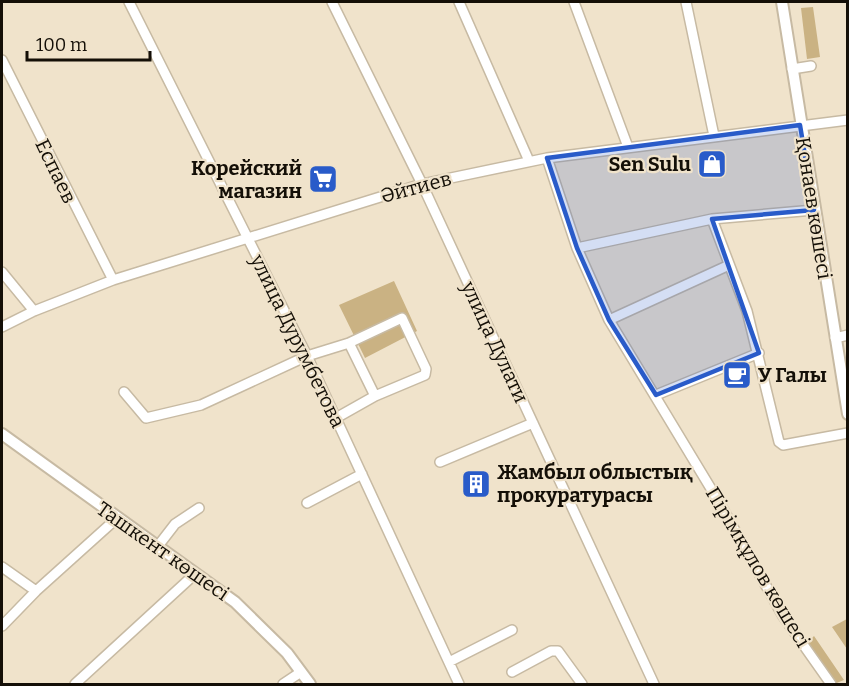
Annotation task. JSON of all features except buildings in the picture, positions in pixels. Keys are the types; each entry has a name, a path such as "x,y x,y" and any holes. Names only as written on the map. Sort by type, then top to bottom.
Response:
{"main road":[{"name":"Қонаев көшесі","path":"782,2 848,414"},
{"name":"Ташкент көшесі","path":"2,434 116,519 236,602 287,653 310,684"}],"street":[{"name":"улица Дурумбетова","path":"129,2 307,356 459,684"},
{"name":"улица Дулати","path":"332,2 422,184 652,682"},
{"path":"459,2 529,161"},
{"path":"574,2 628,147"},
{"path":"687,2 714,136"},
{"name":"Еспаев","path":"2,60 113,280"},
{"path":"792,69 810,66"},
{"name":"Әйтиев","path":"2,327 34,311 113,280 422,184 547,158 848,120"},
{"name":"Пірімқұлов көшесі","path":"547,158 578,248 609,320 656,395 783,616 831,684"},
{"path":"578,248 712,219 814,210"},
{"path":"712,219 728,266 740,291 759,353 779,442 783,445 848,434"},
{"path":"609,320 728,266"},
{"path":"2,272 34,311"},
{"path":"124,392 146,418 201,405 307,356 349,343 402,318 426,369 425,375 375,396 336,418"},
{"path":"835,338 848,335"},
{"path":"349,343 375,396"},
{"path":"656,395 759,353"},
{"path":"440,462 533,423"},
{"path":"307,503 362,474"},
{"path":"158,546 175,524 199,508"},
{"path":"2,626 36,591 116,519"},
{"path":"2,567 36,591"},
{"path":"75,684 196,573"},
{"path":"449,662 512,630"},
{"path":"512,672 551,651 558,651 582,684"},
{"path":"283,684 301,672"},
{"path":"641,684 652,682"}],"highlighted area":[{"path":"800,125 814,210 712,219 759,353 656,395 609,320 577,248 547,158"}],"shaded area":[{"path":"813,7 820,57 807,59 801,8"},
{"path":"394,281 417,331 365,358 339,305"},
{"path":"847,619 847,649 832,627"},
{"path":"814,636 844,680 834,684 807,643"}],"place":[{"name":"Sen Sulu","path":"712,164"},
{"name":"Корейский магазин","path":"323,179"},
{"name":"У Галы","path":"737,375"},
{"name":"Жамбыл облыстық прокуратурасы","path":"476,484"}]}
